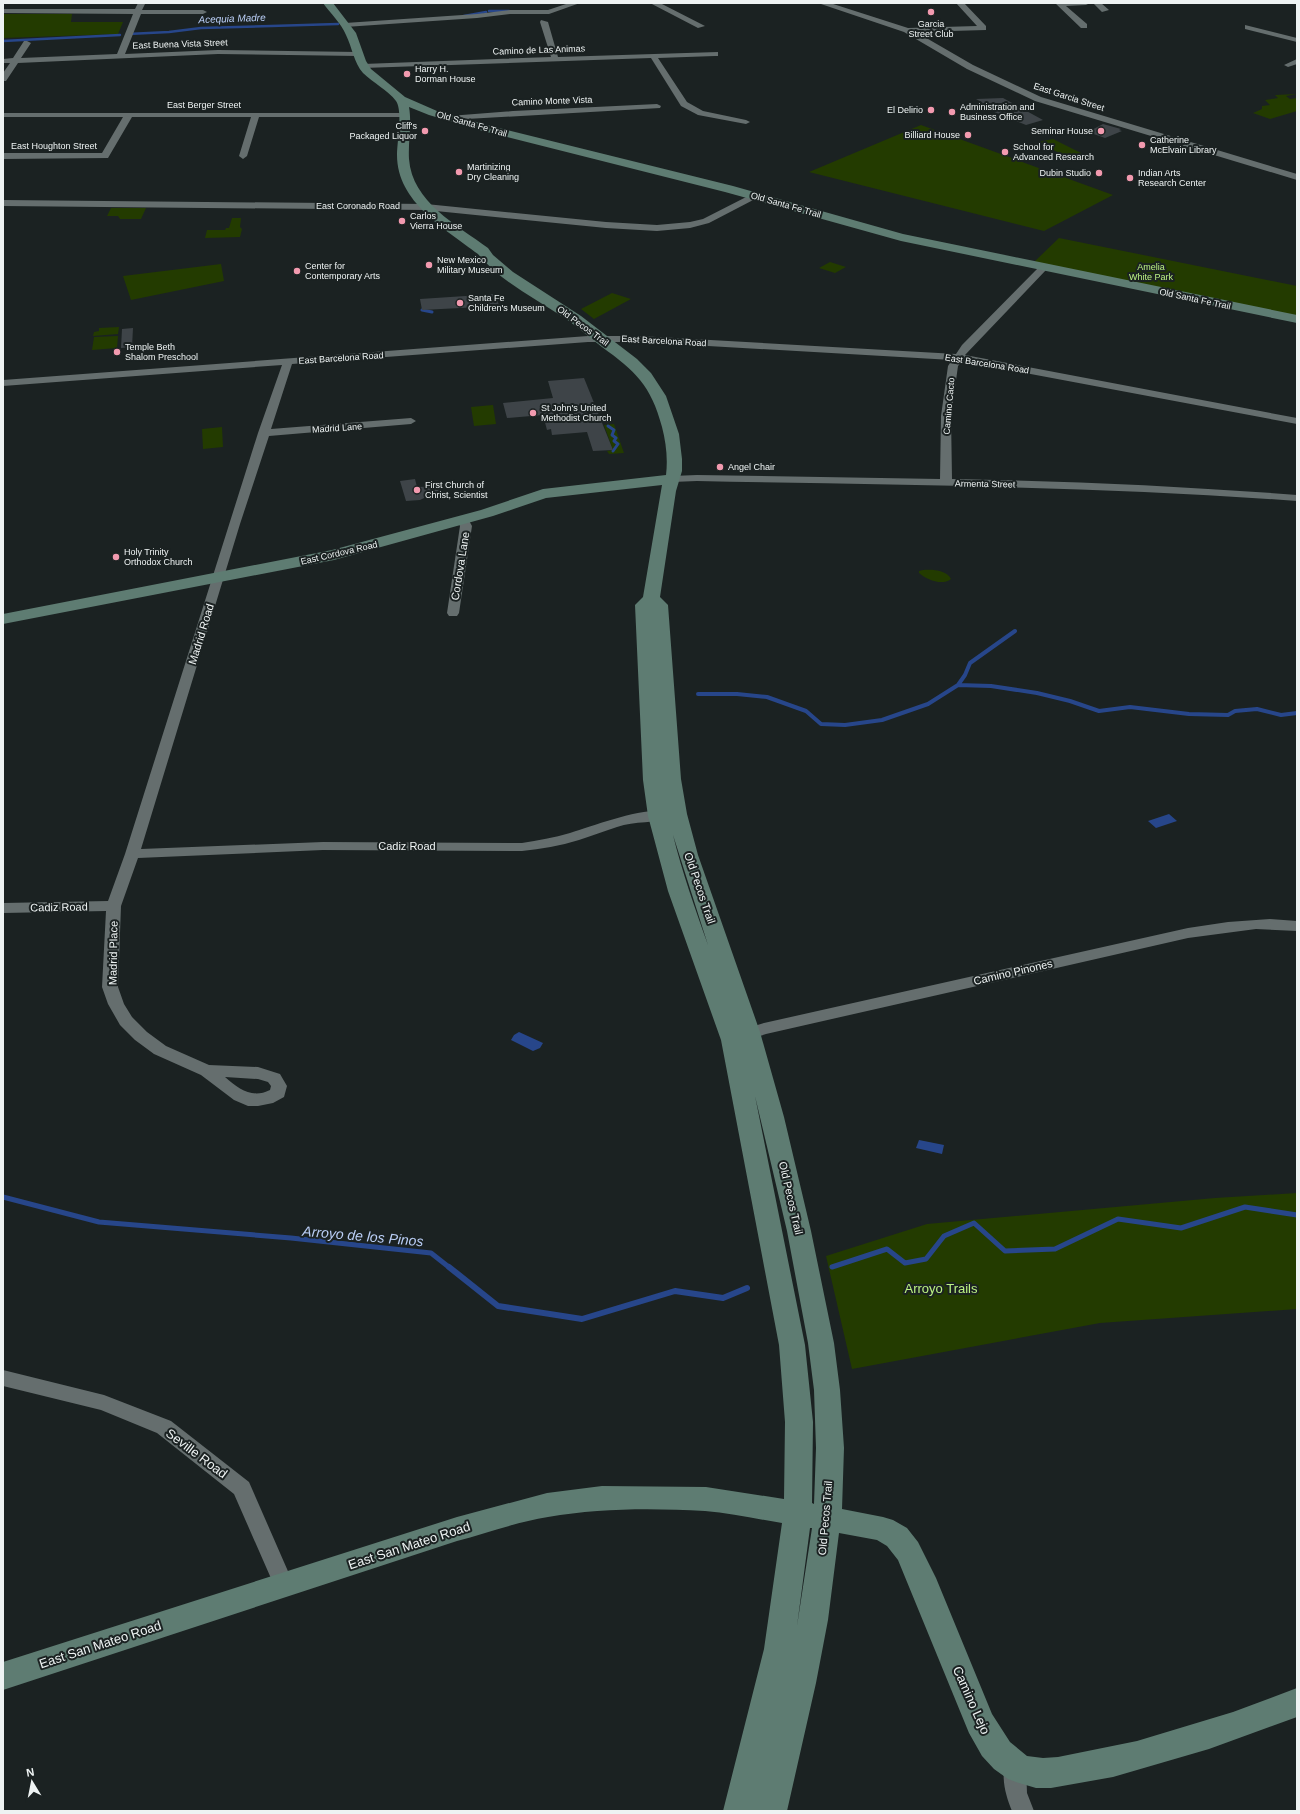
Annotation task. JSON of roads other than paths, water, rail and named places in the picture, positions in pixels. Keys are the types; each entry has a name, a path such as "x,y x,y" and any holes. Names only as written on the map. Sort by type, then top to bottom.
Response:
{"main road":[{"name":"Old Santa Fe Trail","path":"328,3 351,33 363,66 401,100 433,113 479,127 754,196 901,237 1042,268 1297,320"},
{"name":"Old Pecos Trail","path":"401,100 404,108 402,144 405,170 408,180 426,207 483,251 487,257 539,296 594,332 645,375 664,409 668,420 672,441 674,471 668,489 667,506 650,599 644,605 653,780 667,815 667,854 678,891 741,1036 796,1218 821,1343 827,1390 830,1448 827,1519 813,1620 801,1683 771,1811"},
{"path":"404,115 413,112 433,113"},
{"name":"East Cordova Road","path":"3,619 334,555 555,492 653,479 672,478"},
{"name":"Old Pecos Trail","path":"739,1811 780,1649 798,1513 799,1422 792,1346 741,1036"},
{"name":"East San Mateo Road","path":"3,1676 457,1529 510,1514 572,1501 602,1498 692,1499 798,1513 827,1519"},
{"name":"Camino Lejo","path":"827,1519 883,1530 897,1537 903,1543 921,1578 980,1723 1000,1755 1015,1766 1027,1771 1040,1773 1058,1772 1118,1761 1226,1729 1280,1710 1297,1702"}],"street":[{"path":"120,56 142,3"},
{"path":"345,25 477,16 510,12 550,12 576,3"},
{"path":"654,3 701,26"},
{"name":"East Garcia Street","path":"822,3 907,30 970,67 1038,99 1297,177"},
{"path":"907,30 983,28 960,3"},
{"path":"1060,4 1086,3"},
{"path":"1097,3 1105,10"},
{"path":"1060,4 1084,26"},
{"path":"3,11 138,13 203,12"},
{"path":"544,22 555,59"},
{"path":"1248,27 1297,40"},
{"path":"3,79 27,44"},
{"name":"East Buena Vista Street","path":"3,61 218,52 358,54"},
{"name":"Camino de Las Animas","path":"363,66 715,54"},
{"path":"653,56 684,104 701,113 746,122"},
{"path":"1288,65 1297,61"},
{"name":"Camino Monte Vista","path":"449,118 505,113 657,106"},
{"name":"East Berger Street","path":"3,115 404,115"},
{"name":"East Houghton Street","path":"3,156 105,156 129,115"},
{"path":"243,156 256,115"},
{"name":"East Coronado Road","path":"3,203 426,207 606,225 673,227 706,221 754,196"},
{"name":"Camino Cacto","path":"946,483 946,416 953,366 966,346 1026,287 1042,268"},
{"name":"East Barcelona Road","path":"3,383 602,339 639,339 958,357 1297,421"},
{"name":"Madrid Road","path":"114,906 132,854 263,433 288,362"},
{"name":"Madrid Lane","path":"263,433 411,421"},
{"name":"Armenta Street","path":"672,478 946,483 1147,489 1297,498"},
{"name":"Cordova Lane","path":"453,613 466,526 464,519"},
{"name":"Cadiz Road","path":"132,854 315,846 522,846 546,844 574,837 614,822 667,815"},
{"name":"Cadiz Road","path":"3,908 114,906"},
{"name":"Madrid Place","path":"114,906 110,987 116,1004 126,1021 141,1036 160,1050 207,1071"},
{"name":"Camino Pinones","path":"741,1036 1188,933 1255,925 1284,924 1297,926"},
{"name":"Seville Road","path":"3,1378 104,1403 164,1427 242,1488 284,1585"},
{"path":"1015,1766 1016,1793 1023,1811"}],"water":[{"path":"1169,814 1177,821 1156,828 1148,821"},
{"path":"519,1032 543,1043 540,1048 533,1051 511,1040 514,1035"},
{"path":"919,1140 944,1145 942,1154 916,1148"}],"waterway":[{"name":"Acequia Madre","path":"489,11 509,11"},
{"name":"Acequia Madre","path":"464,16 486,12"},
{"name":"Acequia Madre","path":"128,34 169,32 201,28 338,24"},
{"name":"Acequia Madre","path":"3,41 120,35"},
{"path":"422,310 432,312"},
{"path":"608,426 614,430 612,435 616,438 614,441 618,444 613,451"},
{"path":"958,685 965,675 970,663 1015,631"},
{"path":"698,694 737,694 767,697 806,711 821,724 845,725 882,720 928,704 958,685"},
{"path":"958,685 991,686 1037,693 1070,701 1099,711 1130,707 1189,714 1228,715 1235,711 1257,709 1281,715 1297,713"},
{"name":"Arroyo de los Pinos","path":"3,1197 99,1222 291,1238 431,1253 450,1268"},
{"name":"Arroyo de los Pinos","path":"832,1267 887,1249 905,1263 926,1259 944,1236 974,1223 1005,1251 1055,1249 1118,1219 1181,1228 1245,1207 1297,1215"},
{"name":"Arroyo de los Pinos","path":"449,1267 498,1306 582,1319 675,1291 723,1298 747,1288"}],"place":[{"name":"Garcia Street Club","path":"931,12"},
{"name":"Harry H. Dorman House","path":"407,74"},
{"name":"El Delirio","path":"931,110"},
{"name":"Administration and Business Office","path":"952,112"},
{"name":"Cliff's Packaged Liquor","path":"425,131"},
{"name":"Seminar House","path":"1101,131"},
{"name":"Billiard House","path":"968,135"},
{"name":"Catherine McElvain Library","path":"1142,145"},
{"name":"School for Advanced Research","path":"1005,152"},
{"name":"Martinizing Dry Cleaning","path":"459,172"},
{"name":"Dubin Studio","path":"1099,173"},
{"name":"Indian Arts Research Center","path":"1130,178"},
{"name":"Carlos Vierra House","path":"402,221"},
{"name":"New Mexico Military Museum","path":"429,265"},
{"name":"Center for Contemporary Arts","path":"297,271"},
{"name":"Santa Fe Children's Museum","path":"460,303"},
{"name":"Temple Beth Shalom Preschool","path":"117,352"},
{"name":"St John's United Methodist Church","path":"533,413"},
{"name":"Angel Chair","path":"720,467"},
{"name":"First Church of Christ, Scientist","path":"417,490"},
{"name":"Holy Trinity Orthodox Church","path":"116,557"}],"park label":[{"name":"Amelia White Park","path":"1151,272"},
{"name":"Arroyo Trails","path":"941,1288"}]}
